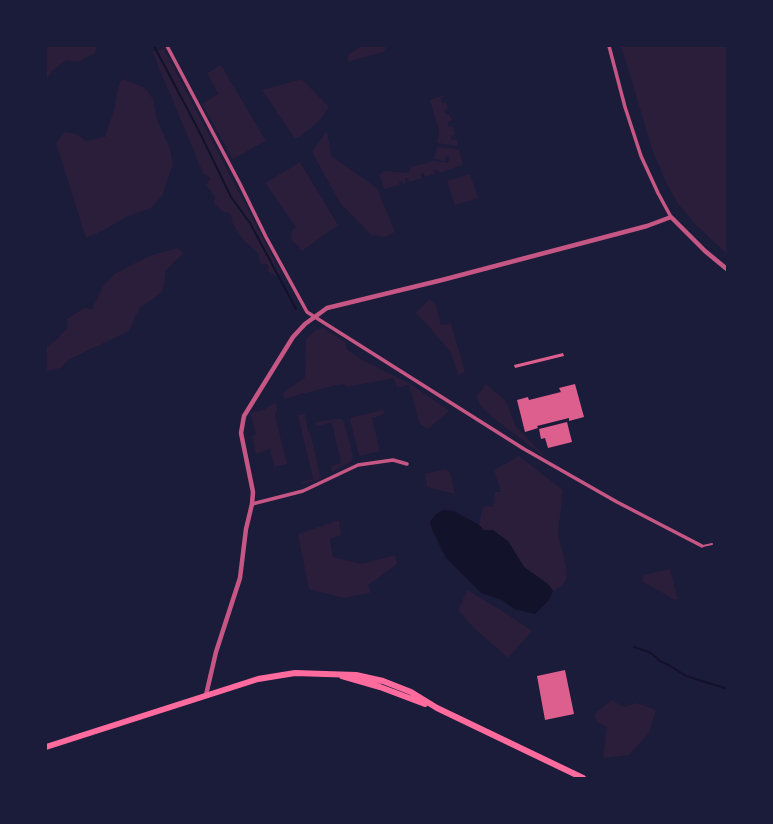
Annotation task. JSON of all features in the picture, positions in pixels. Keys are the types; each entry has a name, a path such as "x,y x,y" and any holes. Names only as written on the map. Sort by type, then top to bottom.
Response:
{"main road":[{"path":"46,747 237,685 312,672 356,675 383,681 411,692 437,708 583,779"}],"street":[{"path":"167,46 307,312 524,449 702,546"},
{"path":"609,46 625,107 657,193 671,217 727,270"},
{"path":"206,696 216,652 240,578 246,529 253,504 241,433 244,416 293,337 314,316 327,308 648,226 671,217"},
{"path":"253,504 303,491 358,465 393,460 407,464"}],"lane":[{"path":"702,546 712,544"}],"shaded area":[{"path":"46,46 97,46 95,53 78,62 66,60 52,71 46,80"},
{"path":"361,46 387,46 383,52 348,62 348,55"},
{"path":"621,46 727,46 727,254 678,204 666,182 653,152"},
{"path":"164,49 281,273 276,276 267,271 267,264 260,264 258,253 245,242 229,213 223,212 214,203 215,197 206,185 210,178 203,173 152,51"},
{"path":"221,65 266,141 233,159 202,104 218,94 207,73"},
{"path":"122,79 144,87 153,99 157,120 170,148 173,164 162,196 151,208 128,216 86,238 56,143 65,132 76,134 86,141 105,137"},
{"path":"302,79 329,107 319,121 295,139 262,90"},
{"path":"444,95 445,97 441,98 442,103 446,102 448,109 445,114 449,114 452,121 448,122 449,127 453,126 455,135 451,136 452,140 457,140 458,146 437,143 439,132 430,100"},
{"path":"327,130 331,156 377,188 395,232 386,237 371,235 340,203 312,152"},
{"path":"437,147 459,149 463,165 439,173 434,170 435,174 425,177 423,173 422,178 409,182 408,178 405,179 406,183 403,184 402,181 399,182 400,185 384,189 379,175 384,171 405,173 409,172 411,167 433,161 448,163 450,157 446,156 445,161 434,159"},
{"path":"300,162 338,225 302,251 291,239 292,231 296,227 265,183"},
{"path":"470,174 478,198 455,205 447,181"},
{"path":"178,248 184,253 166,270 163,291 139,309 129,331 68,360 61,368 46,371 46,347 68,327 67,319 84,308 92,309 103,286 115,274 152,255"},
{"path":"430,299 436,305 441,325 451,323 465,372 458,375 451,353 415,313"},
{"path":"323,328 345,342 347,349 359,358 412,385 449,411 428,429 420,424 409,385 397,388 394,378 347,387 343,384 337,385 285,399 282,394 305,377 306,339 316,330"},
{"path":"486,384 506,401 516,427 549,460 481,406 476,397"},
{"path":"276,402 275,415 287,464 274,467 270,449 256,454 252,436 256,434 250,413 263,410"},
{"path":"383,410 385,414 372,418 380,451 359,456 350,420 352,417"},
{"path":"305,414 321,479 302,484 313,479 298,415"},
{"path":"336,419 344,422 353,455 351,462 332,472 331,466 341,463 332,423 316,426 315,422"},
{"path":"519,456 563,490 558,534 567,577 562,586 553,591 548,584 524,567 508,541 479,525 483,506 493,507 495,492 501,492 494,470"},
{"path":"446,469 450,472 455,494 427,487 425,474"},
{"path":"443,510 454,511 484,530 493,530 508,541 524,567 548,584 553,591 549,600 535,614 514,609 502,600 481,593 446,558 433,532 430,522"},
{"path":"339,520 341,535 330,539 333,557 362,564 395,555 397,564 368,585 370,593 344,598 309,589 298,534"},
{"path":"670,569 678,599 675,600 642,581 644,575"},
{"path":"467,590 532,631 508,658 458,610"},
{"path":"612,700 624,707 637,703 656,710 649,733 629,755 603,758 607,727 597,722 594,714"}],"building":[{"path":"563,353 564,356 515,368 514,365"},
{"path":"575,384 584,417 537,426 538,428 525,432 517,400 528,397 529,400 561,392 559,388"},
{"path":"567,422 572,442 548,448 545,438 541,439 539,429"},
{"path":"565,670 574,714 545,720 537,676"}],"waterway":[{"path":"154,46 231,197 250,223 296,309"},
{"path":"634,647 651,653 686,676 728,689"}]}
